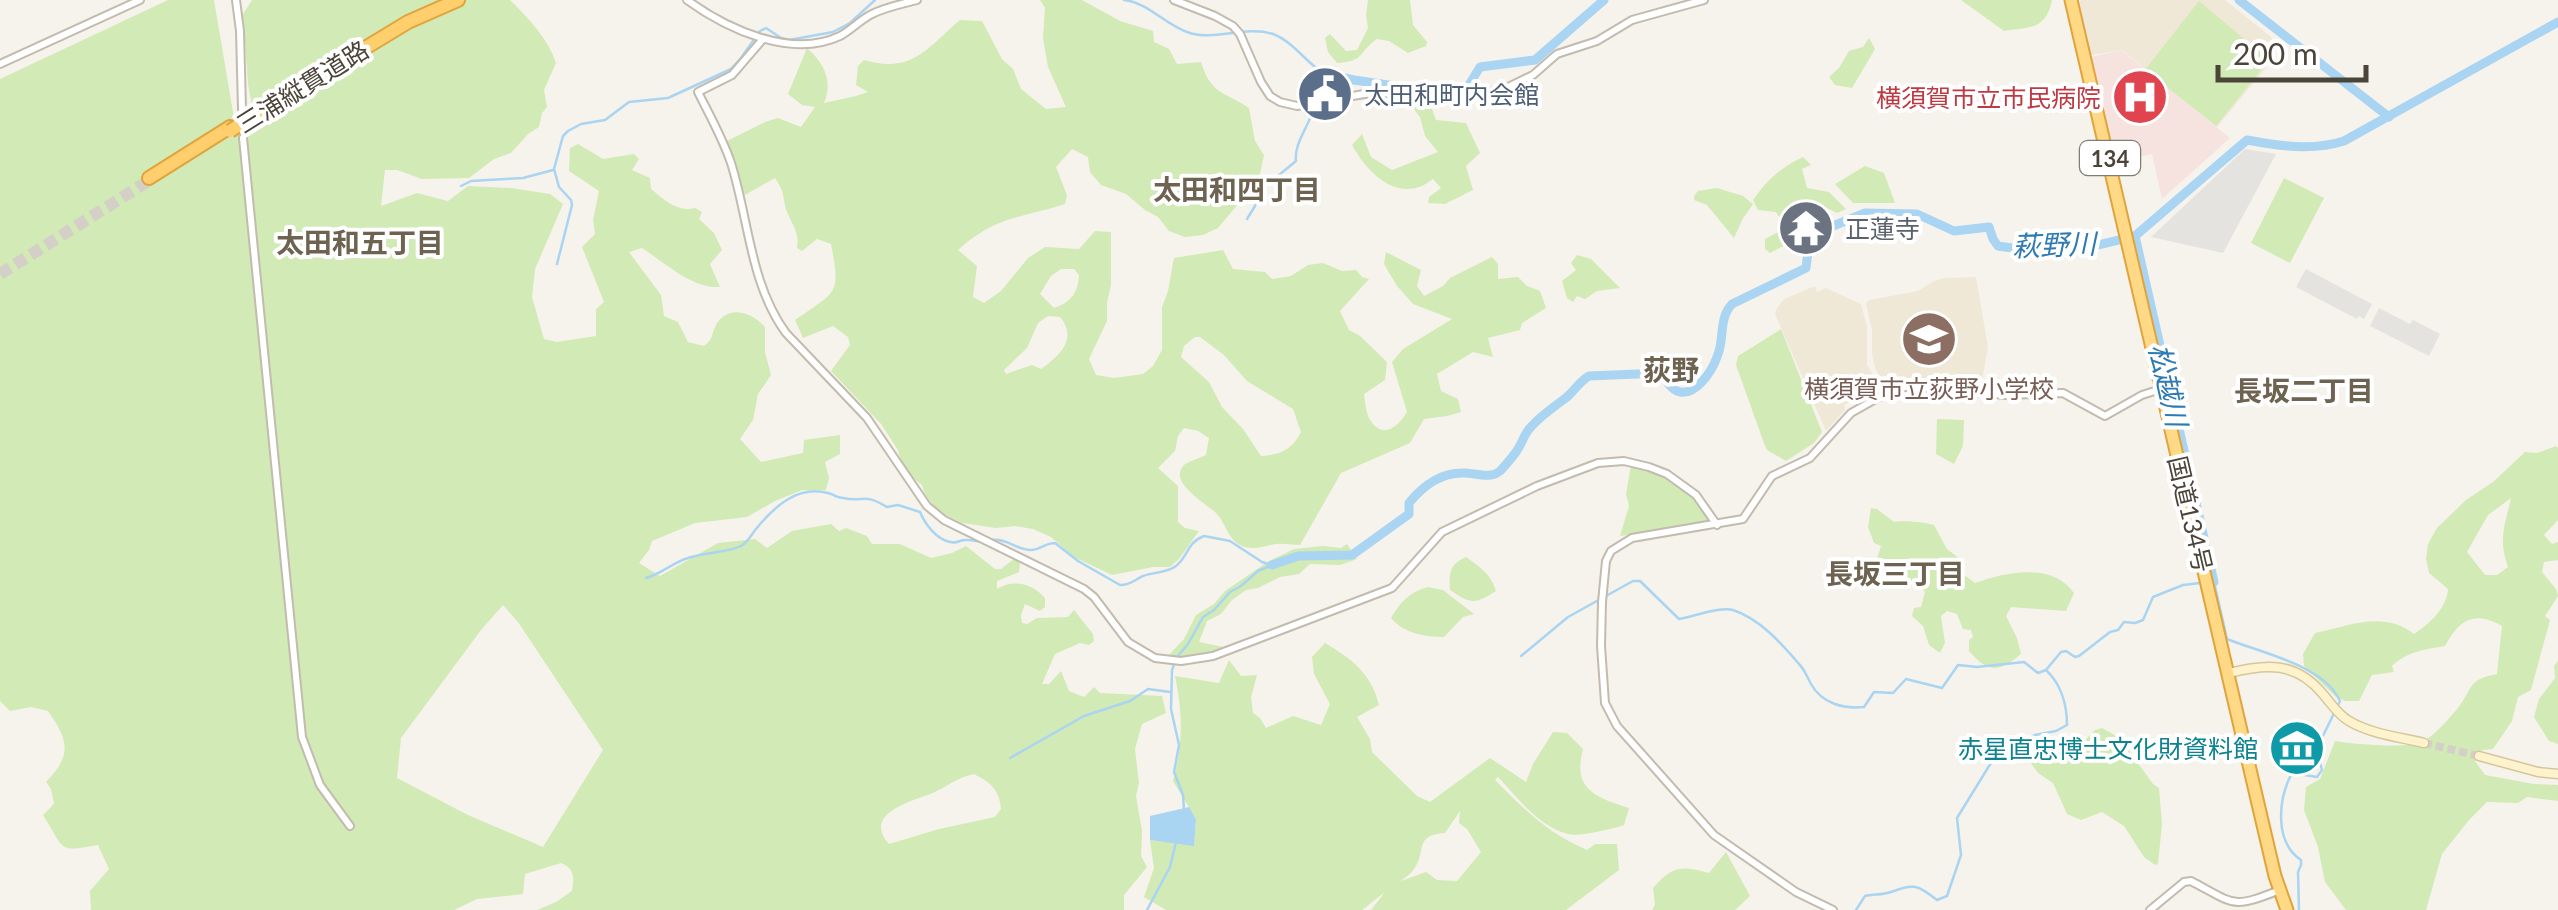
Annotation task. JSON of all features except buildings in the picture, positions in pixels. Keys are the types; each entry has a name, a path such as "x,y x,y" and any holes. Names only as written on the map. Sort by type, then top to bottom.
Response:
{"highway":[{"name":"三浦縦貫道路","path":"150,179 249,113 408,18 449,0"},
{"name":"三浦縦貫道路","path":"329,67 408,22 458,0"},
{"name":"国道134号","path":"2072,0 2258,808 2287,910"}],"main road":[{"path":"2229,673 2262,666 2287,669 2304,676 2340,715 2372,731 2424,743"},
{"path":"2479,756 2558,774"}],"street":[{"path":"0,64 140,0"},
{"path":"236,0 249,113"},
{"path":"688,0 704,12 763,40 800,45 840,36 872,14 916,0"},
{"path":"1174,0 1232,26 1240,34 1270,96 1297,106 1383,93 1454,99 1507,88 1533,76 1560,53 1597,41 1632,20 1704,0"},
{"path":"763,40 732,75 698,92 732,165 763,293 776,319 866,418 936,514 1084,589 1138,650 1165,660 1214,656 1392,588 1442,532 1537,486 1598,463 1624,461 1667,474 1696,495 1717,525"},
{"path":"243,138 302,738 320,785 350,826"},
{"path":"1834,910 1782,884 1714,835 1608,711 1604,694 1602,602 1606,561 1611,551 1632,538 1744,519 1768,480 1806,462 1851,413 1897,387 2006,395 2063,393 2105,416 2142,395 2162,389"},
{"path":"2150,910 2184,882 2191,881 2217,898 2238,904 2280,890"}],"shaded area":[{"path":"2081,0 2225,0 2271,37 2273,59 2217,127 2122,50 2091,55"},
{"name":"横須賀市立市民病院","path":"2121,50 2230,138 2162,199 2152,154 2115,161 2091,57"},
{"path":"2245,149 2276,154 2223,253 2151,237"},
{"path":"2306,269 2372,304 2364,319 2296,287"},
{"name":"横須賀市立荻野小学校","path":"1976,277 1988,347 1981,386 1903,380 1884,384 1875,368 1866,303 1918,291 1944,278"},
{"path":"1815,286 1817,292 1826,288 1861,304 1867,328 1867,364 1878,385 1876,392 1844,405 1845,410 1826,431 1775,314 1784,299"},
{"path":"2379,308 2440,334 2429,356 2370,326"}],"green space":[{"path":"168,0 214,0 236,130 255,123 243,14 252,0 510,0 531,21 556,63 544,90 547,107 539,127 511,153 494,159 469,178 422,179 385,170 381,206 417,193 448,201 468,186 550,194 563,204 535,269 532,297 544,339 557,342 596,336 596,309 604,302 582,247 595,234 593,220 599,191 569,171 570,148 578,144 603,159 634,154 639,159 632,170 650,178 651,189 677,207 702,212 699,219 714,233 722,250 710,264 720,287 689,279 642,248 629,252 661,295 664,316 678,322 688,342 704,346 721,318 733,312 754,317 765,327 765,352 771,375 758,394 753,420 740,439 761,462 803,453 804,440 840,435 840,454 825,462 829,478 826,490 802,490 747,517 695,523 652,541 639,563 660,576 718,543 755,539 767,548 792,531 831,524 839,531 846,528 867,536 872,544 900,544 931,558 966,546 995,569 1015,558 1020,562 1019,572 997,581 997,589 1022,584 1045,598 1045,607 1040,611 1025,604 1022,623 1037,618 1068,617 1074,610 1093,634 1094,641 1089,645 1080,643 1055,654 1042,684 1049,684 1061,671 1069,691 1084,697 1094,687 1100,693 1162,696 1166,713 1142,724 1135,749 1141,856 1147,867 1124,895 1124,910 537,910 572,891 572,874 561,863 525,874 523,894 477,899 454,910 91,910 90,891 109,869 98,845 63,846 43,815 54,804 46,782 64,756 60,731 48,711 31,707 10,711 0,701 0,79","holes":["503,605 603,750 543,847 468,815 397,778 401,738","974,774 996,792 1001,809 995,817 889,844 881,825 892,811"]},
{"path":"1040,0 1082,0 1120,21 1153,31 1154,42 1169,49 1177,64 1201,62 1214,87 1249,108 1255,141 1264,155 1259,179 1218,228 1185,237 1169,231 1158,217 1126,194 1101,185 1090,172 1088,157 1072,149 1056,167 1067,195 1065,204 997,224 958,250 977,266 973,297 984,303 1001,291 1028,258 1045,247 1079,249 1095,231 1111,232 1107,321 1089,359 1096,375 1114,378 1143,374 1153,366 1162,350 1162,307 1174,258 1223,250 1233,269 1265,272 1272,279 1323,263 1342,271 1356,270 1369,279 1340,311 1349,330 1387,362 1385,380 1364,394 1374,425 1390,429 1407,412 1392,362 1403,349 1452,319 1413,304 1384,264 1386,252 1421,270 1417,286 1424,296 1492,257 1498,264 1498,279 1518,277 1540,291 1546,308 1522,323 1520,330 1488,338 1493,357 1473,352 1437,374 1441,391 1458,399 1461,412 1424,419 1410,443 1341,473 1300,545 1252,548 1234,541 1218,516 1184,485 1180,472 1184,465 1206,455 1209,438 1184,428 1175,451 1158,468 1178,486 1178,522 1199,531 1170,567 1112,575 1074,557 1051,537 1033,529 962,523 937,511 922,485 903,470 898,450 881,424 831,371 850,345 848,337 833,326 803,338 795,320 827,296 835,283 831,244 817,239 802,251 797,248 796,232 775,178 745,195 727,141 778,118 801,127 815,107 802,105 788,94 807,48 826,74 824,103 868,92 856,85 858,66 864,60 894,64 907,61 960,20 982,21 1002,59 1013,69 1021,89 1046,109 1066,107 1048,67 1043,38 1045,8","holes":["1061,269 1074,269 1078,281 1070,299 1054,308 1040,294 1051,276","1048,316 1060,317 1067,332 1064,346 1041,369 1032,365 1006,374 1004,370 1027,348 1038,323","1200,337 1224,355 1247,381 1293,409 1301,432 1294,443 1280,453 1261,456 1222,407 1209,382 1181,357 1184,346"]},
{"path":"1368,0 1410,0 1413,25 1426,46 1408,53 1389,41 1377,39 1357,58 1337,63 1328,52 1325,38 1330,34 1346,51 1357,50 1368,28"},
{"path":"1961,0 2052,0 2041,22 2004,31"},
{"path":"2199,1 2269,60 2216,126 2145,70"},
{"path":"1869,38 1875,49 1852,88 1835,85 1829,77 1849,51 1863,47"},
{"path":"1410,104 1430,104 1436,120 1466,123 1480,153 1466,166 1473,190 1445,204 1428,203 1429,197 1441,188 1433,179 1419,187 1398,188 1379,178 1363,162 1352,145 1362,134 1371,157 1392,170 1438,152 1425,136 1420,117"},
{"path":"1803,157 1811,165 1802,169 1807,188 1829,192 1846,209 1837,213 1815,206 1793,223 1789,231 1793,241 1770,253 1765,249 1765,239 1780,231 1781,220 1776,212 1758,210 1753,200 1775,175"},
{"path":"1865,166 1884,173 1895,203 1853,203 1835,184"},
{"path":"2284,178 2324,198 2290,263 2251,243"},
{"path":"1717,188 1743,196 1753,204 1734,238 1707,205 1694,200 1698,191"},
{"path":"1577,255 1591,259 1620,288 1597,291 1585,299 1577,296 1573,302 1567,298 1562,281 1576,270 1571,263"},
{"path":"1781,329 1822,432 1814,443 1786,461 1767,450 1736,365 1738,356"},
{"path":"1937,419 1964,420 1963,446 1954,464 1936,454"},
{"path":"2558,448 2558,520 2544,535 2552,544 2558,542 2558,560 2544,562 2542,572 2558,596 2545,616 2550,620 2531,690 2518,697 2512,721 2493,749 2482,750 2475,761 2485,775 2558,785 2558,801 2527,797 2518,803 2487,802 2442,854 2426,910 2346,910 2325,882 2318,847 2304,810 2306,787 2320,779 2335,741 2405,745 2431,736 2457,709 2475,682 2497,674 2502,626 2483,619 2468,620 2445,646 2404,657 2392,666 2394,672 2372,675 2359,701 2336,697 2304,666 2303,654 2315,633 2378,621 2414,634 2426,625 2441,609 2448,589 2429,573 2426,559 2428,544 2437,528 2525,452","holes":["2511,498 2503,540 2508,567 2497,575 2485,575 2467,552 2488,515"]},
{"path":"1631,465 1678,485 1712,523 1620,536 1629,506 1626,494"},
{"path":"1871,508 1894,522 1934,525 1947,549 1960,559 1963,574 1975,583 2014,573 2054,577 2074,593 2066,611 2011,607 2006,616 2021,654 1994,668 1982,664 1969,651 1971,630 1963,629 1957,614 1947,611 1941,616 1945,643 1940,653 1929,645 1923,626 1912,616 1914,608 1921,607 1925,592 1920,586 1889,578 1876,562 1881,546 1874,543 1868,527"},
{"path":"1347,544 1357,559 1340,565 1310,564 1299,574 1246,590 1221,614 1207,621 1199,642 1228,648 1181,661 1166,658 1184,639 1196,615 1269,561 1294,549 1341,548"},
{"path":"1466,557 1488,575 1496,591 1473,601 1450,590 1451,570"},
{"path":"1428,587 1443,590 1474,614 1463,617 1444,637 1415,633 1391,618 1402,602"},
{"path":"1325,643 1366,676 1379,705 1357,717 1370,739 1372,752 1417,796 1430,802 1490,758 1526,782 1553,732 1567,733 1583,749 1580,763 1584,783 1606,800 1629,808 1624,825 1588,834 1568,834 1538,818 1498,777 1495,780 1537,820 1573,843 1587,850 1595,844 1617,844 1619,870 1566,910 1371,910 1385,892 1362,910 1166,910 1144,897 1154,868 1150,840 1194,845 1196,819 1173,781 1181,729 1175,676 1219,683 1229,660 1241,676 1257,675 1251,697 1253,713 1266,728 1293,716 1321,725 1330,704 1314,674 1312,657","holes":["1460,811 1459,823 1481,852 1457,881 1437,880 1426,872 1401,881 1418,863 1428,837 1445,833"]},
{"path":"2558,661 2558,744 2549,741 2534,717 2539,699 2555,678 2554,666"},
{"path":"2102,728 2120,738 2159,788 2162,824 2158,864 2144,857 2124,826 2102,812 2081,820 2067,814 2053,783 2038,773 2025,755 2048,750 2070,756 2095,730"},
{"path":"1726,852 1750,896 1735,910 1652,910 1653,888 1666,875 1684,868 1709,873"}],"water":[{"path":"1189,807 1196,819 1194,846 1150,840 1150,816"}],"waterway":[{"path":"557,264 572,205 559,187 554,169 568,131 581,124 605,120 629,102 668,98 731,69 766,28 789,40 833,32 850,23 875,0"},
{"path":"1124,0 1197,35 1252,31 1273,34 1323,73 1296,161 1262,189 1247,219"},
{"path":"1323,73 1449,94 1467,88 1480,67 1535,60 1604,0"},
{"path":"2239,0 2389,117"},
{"name":"松越川","path":"2214,582 2135,236 2247,140 2308,147 2344,141 2558,22"},
{"path":"461,186 471,181 523,178 553,170"},
{"name":"萩野川","path":"1272,565 1298,556 1352,555 1409,514 1409,503 1432,482 1446,475 1496,474 1534,423 1589,376 1661,373 1677,391 1690,391 1715,363 1725,316 1732,304 1806,268 1809,243 1833,226 1865,213 1917,214 1954,231 1989,227 1998,246 2012,248 2035,249 2057,244 2081,249 2135,236"},
{"path":"646,578 688,558 741,546 779,506 806,492 868,499 887,507 898,505 920,512 940,538 985,542"},
{"path":"993,540 1027,550 1055,543 1120,585 1172,568 1204,536 1230,541 1272,565"},
{"path":"1184,810 1174,772 1179,745 1171,709 1172,670 1203,617 1230,592 1270,566"},
{"path":"1521,656 1568,617 1633,581 1640,581 1679,619 1728,609 1752,619 1792,656 1821,696 1841,706 1864,707 1874,692 1893,693 1906,679 1942,688 1958,665 2024,662 2038,673 2046,670"},
{"name":"松越川","path":"2212,582 2227,639 2306,669 2332,689 2340,701 2320,742 2322,770 2317,777 2292,773 2284,795 2283,831 2292,852 2301,860 2299,910"},
{"path":"1856,910 1865,896 1905,887 1920,889 1937,900 1947,896 1961,855 1957,818 1989,766 2016,744 2067,725 2062,695 2046,670 2061,652 2079,656 2124,622 2143,620 2153,597 2200,583"},
{"path":"1010,758 1084,716 1130,701 1148,689 1170,692"},
{"path":"1147,910 1170,867 1176,842"}],"tunnel":[{"path":"0,274 150,180"},
{"path":"2424,743 2479,756"}],"place":[{"name":"太田和町内会館","path":"1325,94"},
{"name":"横須賀市立市民病院","path":"2140,97"},
{"name":"正蓮寺","path":"1806,228"},
{"name":"横須賀市立荻野小学校","path":"1929,339"},
{"name":"赤星直忠博士文化財資料館","path":"2297,748"}],"district":[{"name":"太田和四丁目","path":"1237,189"},
{"name":"太田和五丁目","path":"360,242"},
{"name":"荻野","path":"1671,369"},
{"name":"長坂二丁目","path":"2304,390"},
{"name":"長坂三丁目","path":"1895,573"}]}
